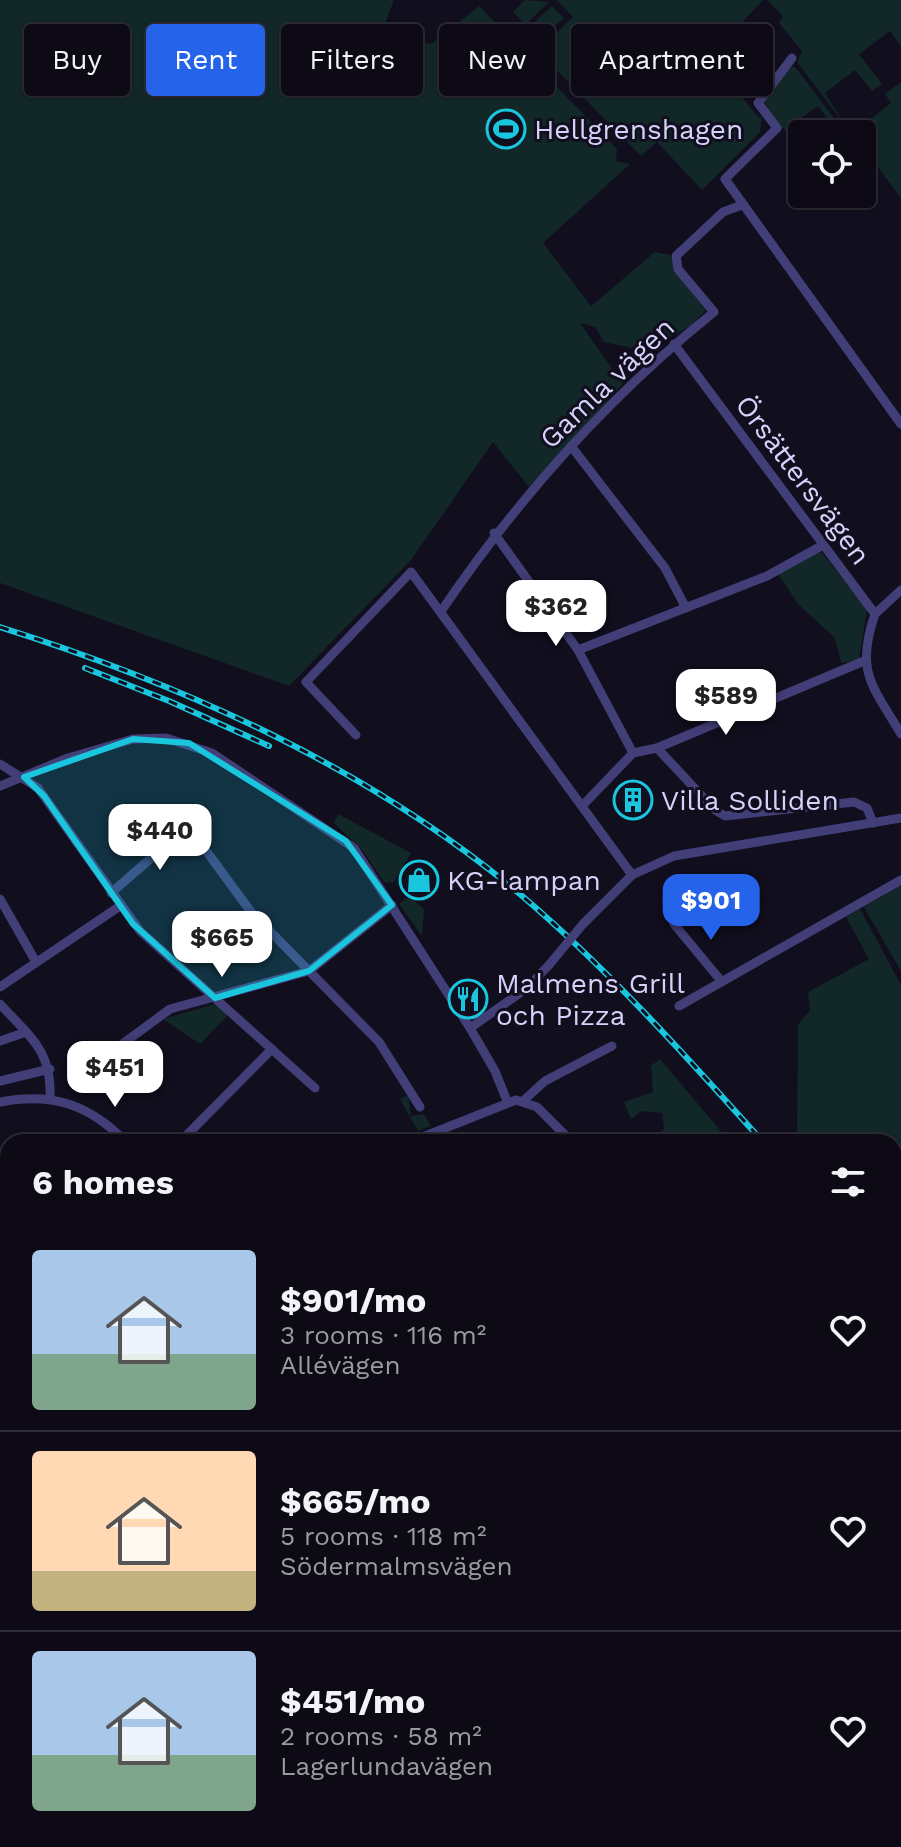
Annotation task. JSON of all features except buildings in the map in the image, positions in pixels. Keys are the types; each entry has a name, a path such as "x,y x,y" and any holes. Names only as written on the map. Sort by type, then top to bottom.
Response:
{"street":[{"path":"792,58 758,103 777,128 725,179 901,424"},
{"name":"Gamla vägen","path":"442,610 494,533 571,446 626,387 714,312 678,269 676,256 723,212 742,205"},
{"name":"Örsättersvägen","path":"674,344 875,614"},
{"path":"571,446 665,568 686,608"},
{"path":"494,533 578,650 633,753"},
{"path":"578,650 767,576 823,545"},
{"path":"356,735 306,682 411,572 442,610 632,875"},
{"path":"901,590 875,614 864,661 874,689 901,734"},
{"path":"583,805 633,753 657,748 864,661"},
{"path":"0,786 101,746 133,739 166,738 200,747 346,841 392,905 470,1028 495,1071 507,1101"},
{"path":"657,748 715,810 725,816 854,802 867,808 873,823"},
{"path":"0,764 24,777 44,796 120,906 148,939 315,1088"},
{"path":"470,1028 527,988 583,924 632,875 687,852 901,818"},
{"path":"111,893 188,826 251,912 379,1042 420,1107"},
{"path":"679,1006 901,880"},
{"path":"0,899 36,962"},
{"path":"72,1081 163,1013 309,971 392,905"},
{"path":"0,987 120,906"},
{"path":"674,924 722,982"},
{"path":"0,1004 45,1054 50,1069 50,1098"},
{"path":"0,1041 26,1032"},
{"path":"523,1101 545,1081 612,1046"},
{"path":"188,1134 272,1049"},
{"path":"0,1081 50,1069"},
{"path":"0,1102 50,1098 92,1113 117,1134"},
{"path":"429,1134 507,1101 523,1101 537,1107 564,1134"}],"highlighted area":[{"path":"133,739 189,743 346,841 392,905 309,971 215,998 133,924 44,796 24,777"}],"green space":[{"path":"0,0 394,0 385,24 281,24 281,96 423,96 423,42 431,44 439,38 439,96 555,96 555,85 617,149 616,161 630,164 543,243 591,306 655,252 670,255 677,274 706,310 690,326 647,351 604,342 595,327 580,323 623,384 529,487 493,442 411,560 289,686 0,583"},
{"path":"525,0 549,2 526,24 513,12"},
{"path":"557,0 763,0 740,24 571,24 571,85 555,68 555,34 573,17"},
{"path":"767,0 901,0 901,46 890,31 859,54 882,84 872,91 855,70 825,93 841,120 797,62 802,51 779,23 783,16"},
{"path":"479,6 496,24 456,24"},
{"path":"552,6 564,18 555,27 555,24 532,24"},
{"path":"792,66 796,68 835,120 828,120 818,106 799,120 788,120 785,130 775,122 763,99 773,96 773,88"},
{"path":"901,82 901,198 876,165 876,120 869,120 891,103 885,94"},
{"path":"582,96 741,96 759,118 762,116 760,132 702,190 657,142 641,156"},
{"path":"816,553 822,553 867,609 859,660 841,663 835,638 799,605 778,574"},
{"path":"338,814 411,853 393,883 384,882 363,851 334,823"},
{"path":"901,888 901,971 864,907"},
{"path":"409,896 424,909 422,936 399,904"},
{"path":"860,909 901,985 901,1134 797,1134 798,1025 810,1010 808,992 869,959 846,917"},
{"path":"215,1004 228,1015 200,1044 163,1019"},
{"path":"660,1059 723,1134 659,1134 664,1129 662,1113 642,1111 631,1119 624,1102 653,1092 651,1066"},
{"path":"408,1095 411,1116 424,1114 431,1126 418,1131 400,1099"}],"railway":[{"path":"0,627 70,650 207,704 339,770 402,808 463,849 554,924 646,1014 756,1134"},
{"path":"85,668 169,701 269,746"}],"place":[{"name":"Hellgrenshagen","path":"506,129"},
{"name":"Villa Solliden","path":"633,800"},
{"name":"KG-lampan","path":"419,880"},
{"name":"Malmens Grill och Pizza","path":"468,999"}]}
